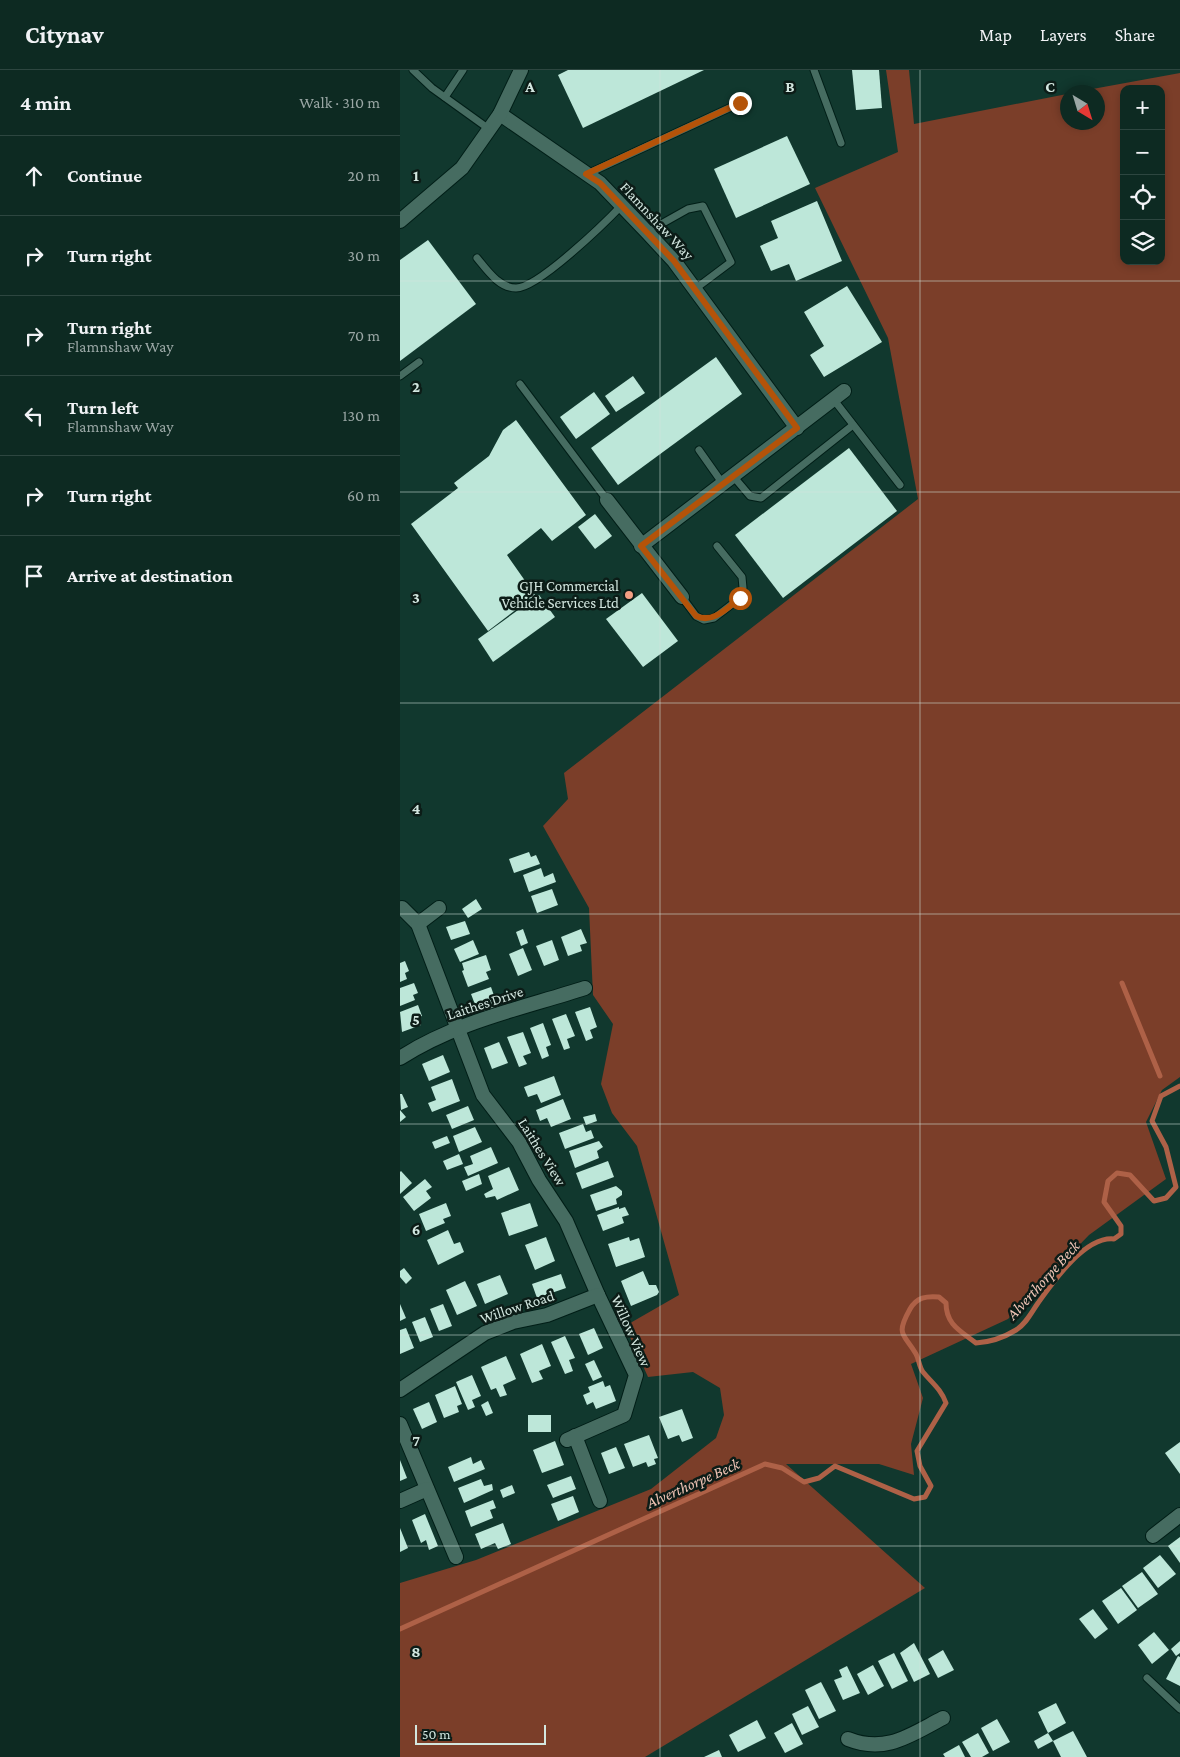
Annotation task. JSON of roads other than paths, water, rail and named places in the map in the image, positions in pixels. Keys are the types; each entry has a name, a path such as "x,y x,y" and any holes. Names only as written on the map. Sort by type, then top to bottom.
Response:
{"street":[{"path":"400,221 420,206 462,168 500,114 521,70"},
{"name":"Flamnshaw Way","path":"500,114 600,183 622,205 674,261 797,428"},
{"path":"641,546 839,396"},
{"path":"607,500 682,597"},
{"path":"402,908 418,924 439,908"},
{"name":"Laithes View","path":"418,924 484,1095 519,1142 539,1180 566,1221 598,1294"},
{"name":"Laithes Drive","path":"400,1058 416,1047 457,1028 585,988"},
{"name":"Willow Road","path":"400,1390 485,1333 513,1322 547,1315 598,1294"},
{"name":"Willow View","path":"598,1294 636,1375 624,1415 571,1438 600,1501"},
{"path":"400,1424 456,1557"},
{"path":"400,1501 427,1489"},
{"path":"1153,1536 1180,1515"},
{"path":"848,1739 878,1751 943,1718"}],"lane":[{"path":"413,70 445,97 490,130"},
{"path":"445,97 463,70"},
{"path":"814,70 841,143"},
{"path":"586,174 740,103"},
{"path":"477,258 497,280 508,286 517,288 531,284 599,230 622,205"},
{"path":"647,232 688,209 703,206 731,262 695,289"},
{"path":"400,376 419,362"},
{"path":"520,384 607,500"},
{"path":"839,396 854,425 900,485"},
{"path":"699,450 728,480 750,496 761,498 854,425"},
{"path":"682,597 696,616 704,620 714,618 740,598 743,588 742,577 717,546"},
{"path":"1147,1678 1180,1709"}],"waterway":[{"path":"1122,983 1160,1076"},
{"name":"Alverthorpe Beck","path":"400,1629 765,1464 782,1468 804,1482 819,1478 835,1466 914,1499 925,1497 931,1486 920,1466 917,1451 946,1403 939,1390 922,1370 916,1354 903,1334 903,1324 910,1309 922,1298 939,1297 946,1303 949,1317 955,1327 976,1343 997,1339 1020,1328 1044,1294 1081,1252 1103,1240 1114,1239 1121,1234 1121,1226 1104,1202 1108,1181 1117,1173 1130,1175 1154,1201 1166,1198 1176,1187 1166,1147 1152,1121 1161,1096 1180,1086"}],"place":[{"name":"GJH Commercial Vehicle Services Ltd","path":"629,595"}]}
